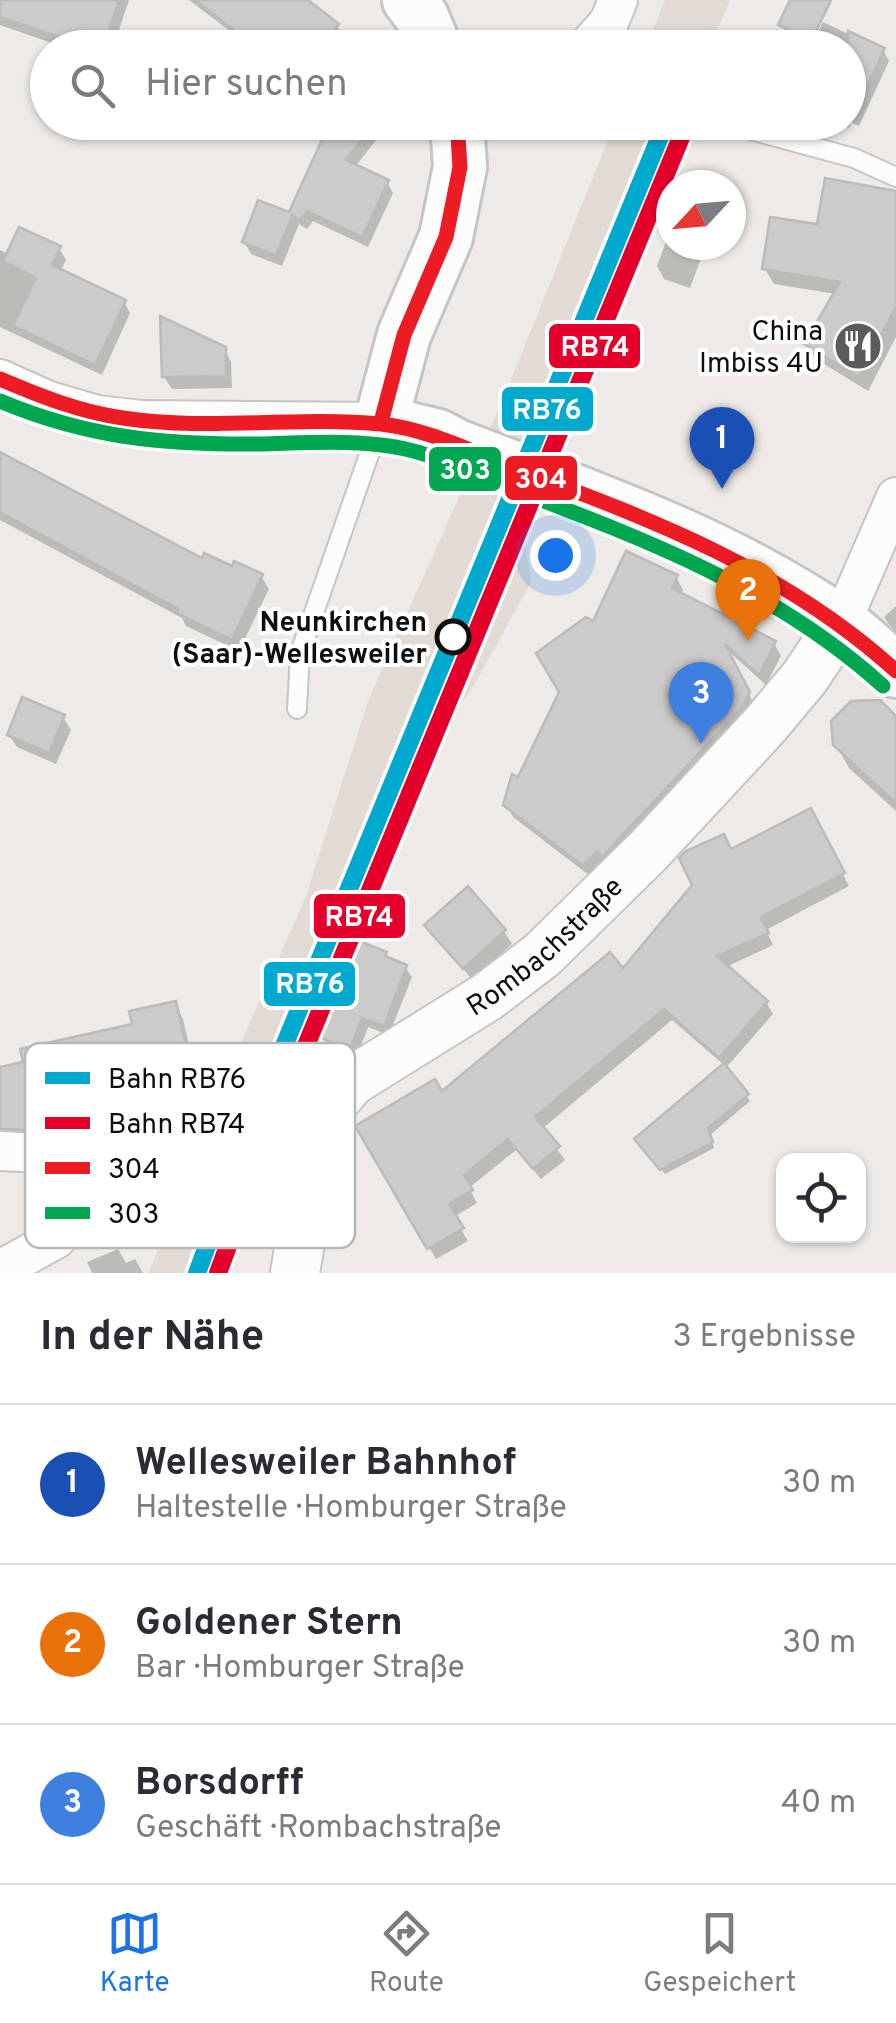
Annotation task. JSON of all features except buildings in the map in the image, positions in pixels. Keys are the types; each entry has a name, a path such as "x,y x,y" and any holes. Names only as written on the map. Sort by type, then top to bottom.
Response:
{"main road":[{"path":"408,0 428,30"},
{"path":"459,140 460,167 446,237 404,335 381,422 438,436 622,510 762,574 841,622 896,671"}],"street":[{"path":"602,30 618,0"},
{"path":"0,379 49,401 97,415 141,420 381,422"},
{"path":"841,622 896,497"},
{"name":"Rombachstraße","path":"355,1079 487,997 542,955 648,851 765,724 805,677 841,622"},
{"path":"0,1151 25,1152"},
{"path":"0,1270 40,1248"},
{"name":"Rombachstraße","path":"296,1273 300,1248"}],"lane":[{"path":"787,140 854,158 896,178"},
{"path":"297,709 300,654 381,422"}],"shaded area":[{"path":"665,0 730,0 717,30 653,30"},
{"path":"608,140 673,140 662,170 656,170 656,185 523,527 531,582 472,689 439,734 348,918 298,1043 241,1043 305,899 368,701 506,392"},
{"path":"159,1248 220,1248 211,1273 149,1273"}],"rail line":[{"name":"RB76","path":"285,1043 659,140"},
{"name":"RB74","path":"307,1043 680,140"},
{"name":"RB76","path":"197,1273 206,1248"},
{"name":"RB74","path":"218,1273 227,1248"}],"transit line":[{"name":"304","path":"381,422 404,335 446,237 460,167 458,140"},
{"name":"304","path":"0,379 76,408 123,418 187,423 349,422 381,424 433,436 619,508 717,552 809,604 896,671"},
{"name":"303","path":"0,401 64,423 127,437 225,444 366,443 431,456 706,569 798,621 883,686"}],"place":[{"name":"China Imbiss 4U","path":"858,346"},
{"name":"Wellesweiler Bahnhof","path":"722,489"},
{"name":"Neunkirchen (Saar)-Wellesweiler","path":"453,637"},
{"name":"Goldener Stern","path":"748,641"},
{"name":"Borsdorff","path":"701,744"}]}
